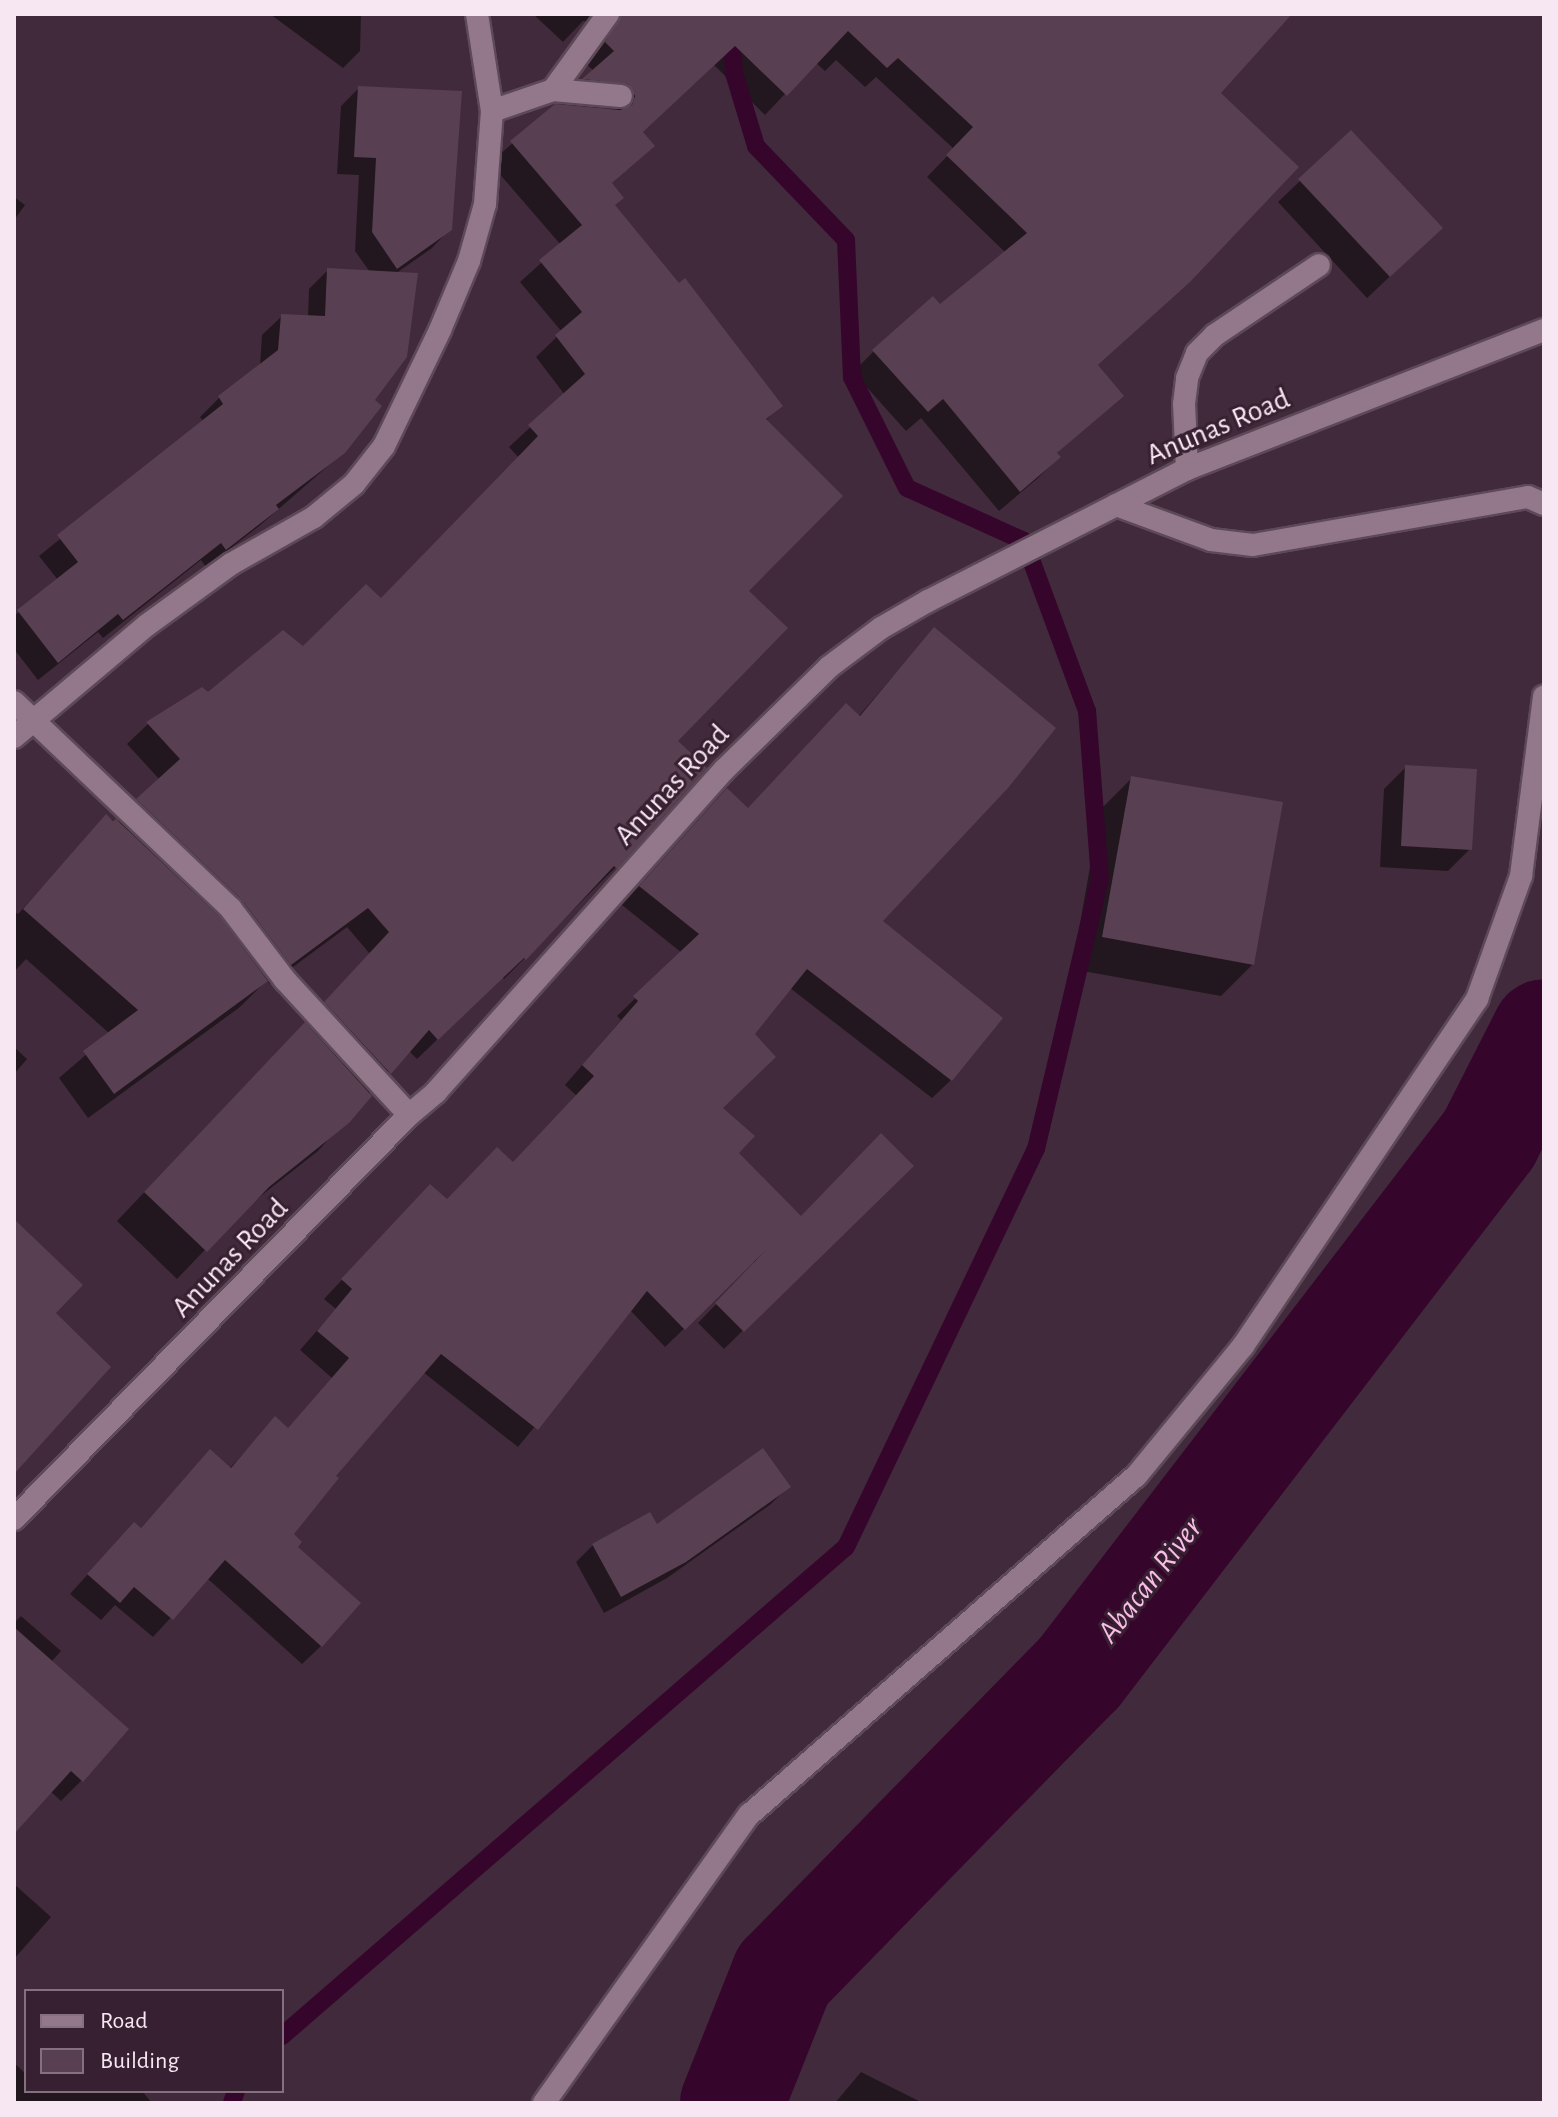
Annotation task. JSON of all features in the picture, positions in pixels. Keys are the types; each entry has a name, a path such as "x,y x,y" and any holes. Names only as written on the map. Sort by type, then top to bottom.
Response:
{"street":[{"path":"14,737 147,625 231,564 314,517 354,484 384,446 469,261 485,204 492,111 477,14"},
{"path":"553,90 608,14"},
{"path":"492,111 553,90 621,96"},
{"path":"1187,469 1184,404 1187,378 1197,353 1215,335 1319,265"},
{"name":"Anunas Road","path":"14,1519 409,1115 436,1092 724,770 829,667 881,628 1187,469 1472,355 1544,330"},
{"path":"1116,505 1211,540 1253,545 1528,497 1544,504"},
{"path":"544,2103 749,1815 1137,1475 1243,1346 1477,999 1521,876 1544,696"},
{"path":"14,702 231,909 285,980 409,1115"}],"building":[{"path":"622,14 1292,14 1221,93 1299,167 1190,282 1098,365 1124,396 1057,453 1061,457 1020,492 943,399 928,412 872,350 933,296 940,304 1027,233 946,155 973,127 898,58 887,68 848,31 787,96 735,46 643,132 655,146 612,183 624,198 615,205 679,283 685,278 783,406 766,419 843,496 749,591 788,628 678,741 707,768 617,869 614,866 526,960 524,958 438,1040 429,1030 391,1074 324,1002 389,932 368,908 291,965 241,899 136,799 180,759 146,722 202,687 208,692 283,630 303,646 366,584 381,598 538,436 528,425 585,374 555,335 582,312 539,260 582,225 510,141 555,104 620,110 632,105 635,96 628,84 582,79 614,51 605,42"},
{"path":"358,86 462,91 452,230 397,269 372,232 376,158 354,157"},
{"path":"1351,130 1443,228 1390,277 1298,179"},
{"path":"327,268 418,273 407,357 375,400 382,406 345,453 276,505 279,509 226,550 221,543 123,620 118,614 58,663 17,610 78,562 57,535 223,404 218,396 278,350 281,314 325,316"},
{"path":"934,627 1056,728 1008,788 883,921 1003,1018 952,1081 807,969 755,1034 776,1057 723,1108 755,1136 739,1153 801,1216 881,1133 914,1166 744,1332 715,1303 766,1250 685,1330 647,1291 538,1430 441,1354 336,1476 339,1478 294,1534 302,1542 298,1547 361,1603 322,1647 225,1560 173,1620 134,1587 120,1603 87,1574 134,1522 141,1528 210,1449 231,1468 275,1416 288,1428 349,1358 317,1331 352,1289 341,1279 430,1184 447,1199 497,1147 513,1162 594,1076 582,1065 638,1001 633,996 699,934 639,886 727,788 748,808 846,703 860,716"},
{"path":"1405,765 1477,769 1472,850 1401,846"},
{"path":"1131,776 1283,802 1254,965 1102,937"},
{"path":"106,814 113,821 116,819 221,918 268,981 114,1094 83,1051 138,1010 23,909"},
{"path":"305,1022 372,1096 349,1123 269,1187 207,1252 144,1192"},
{"path":"14,1219 83,1285 56,1313 111,1367 14,1474"},
{"path":"763,1448 791,1487 686,1562 621,1597 592,1544 650,1512 657,1524"},
{"path":"14,1627 129,1729 83,1782 71,1771 14,1834"}],"waterway":[{"path":"284,2034 846,1547 1036,1149 1100,879 1087,711 1024,541 907,488 852,377 846,240 756,146 734,73 732,46 752,14"},
{"name":"Abacan River","path":"732,2103 783,1975 1079,1673 1489,1139 1544,1031"},
{"path":"232,2103 235,2093"}]}
